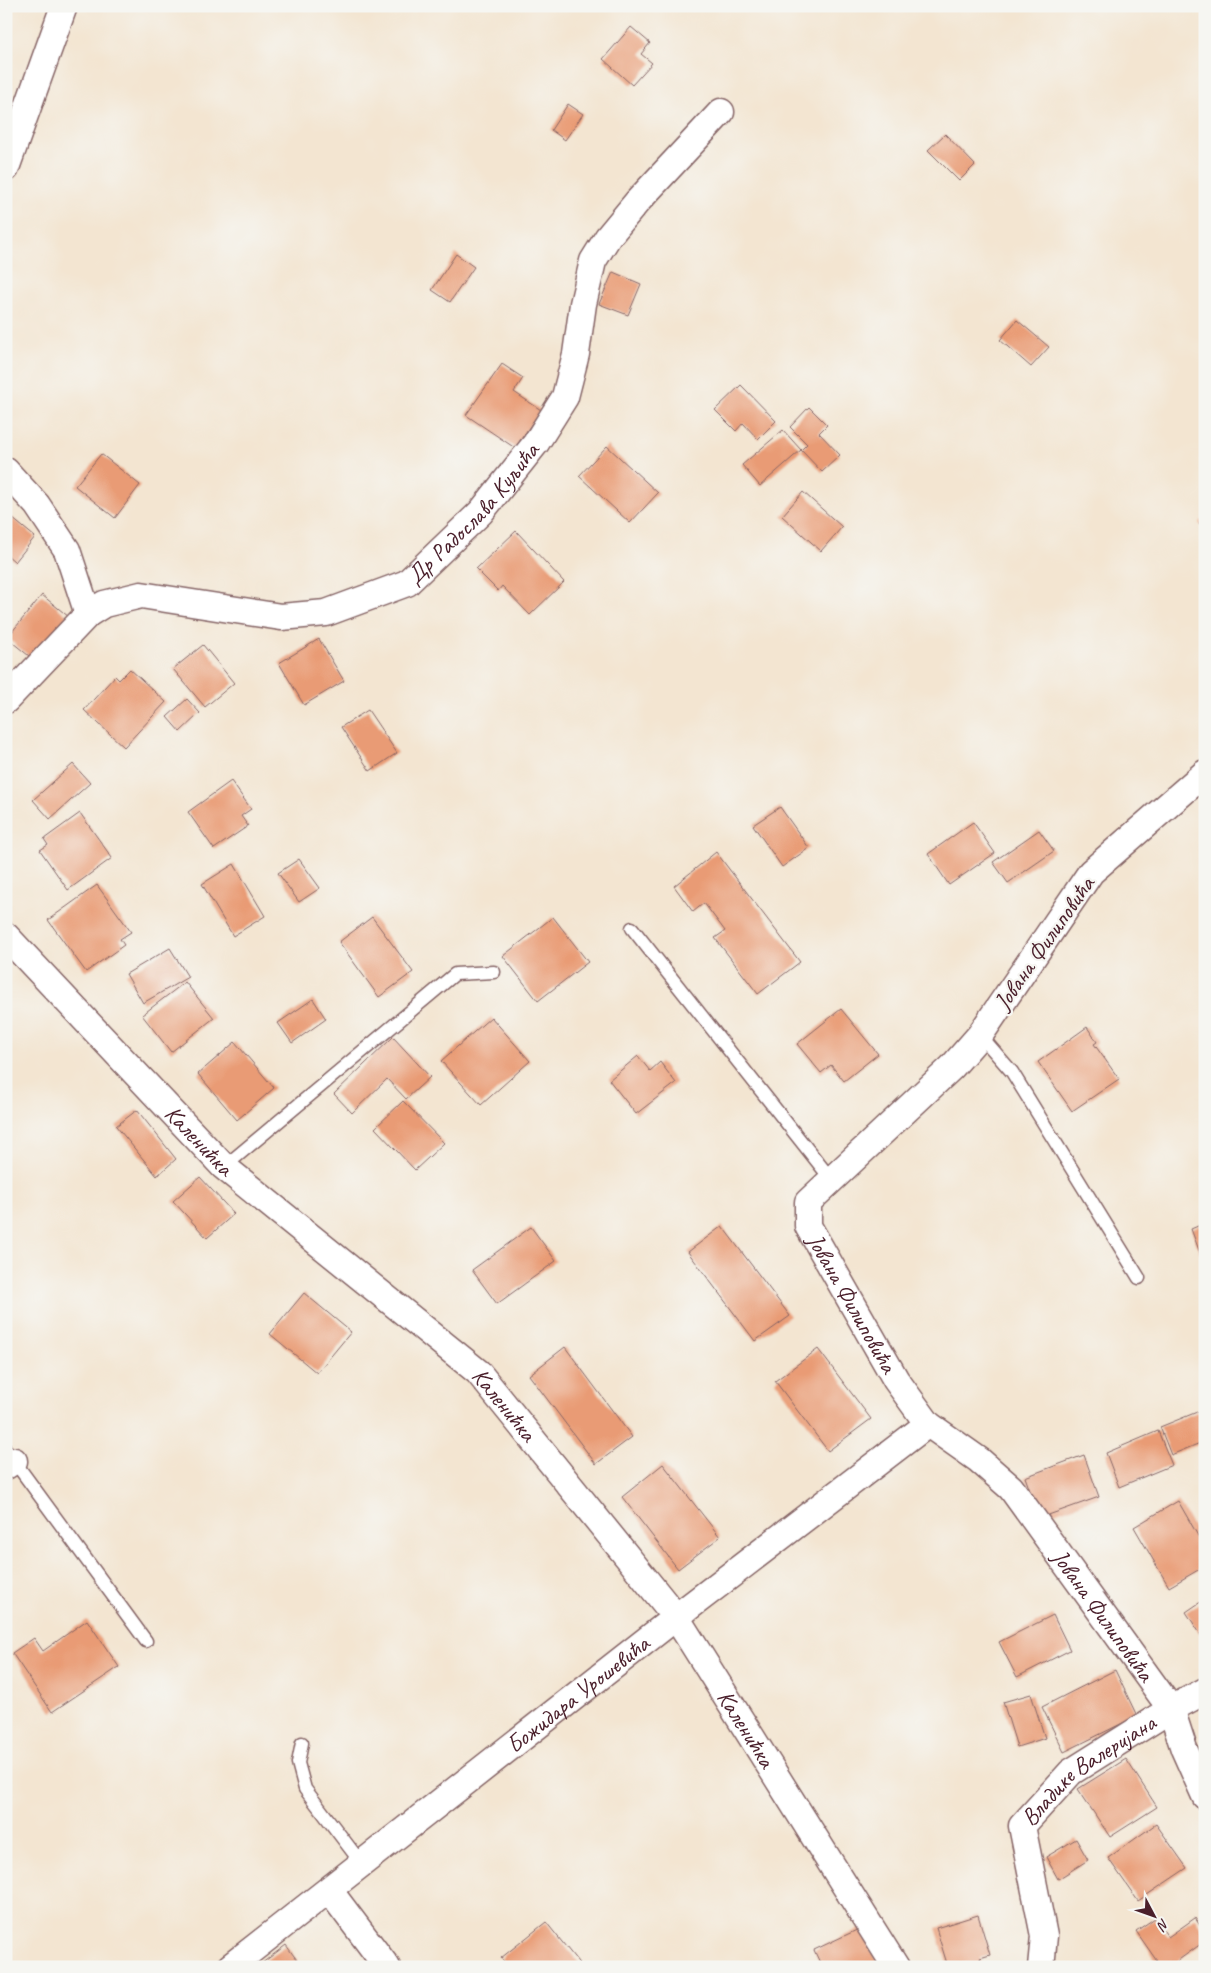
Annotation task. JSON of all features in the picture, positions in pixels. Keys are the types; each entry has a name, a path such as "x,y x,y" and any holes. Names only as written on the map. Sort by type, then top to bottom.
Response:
{"street":[{"path":"6,168 64,6"},
{"name":"Др Радослава Куљића","path":"6,700 88,614 104,604 141,595 281,617 326,613 407,583 481,512 536,443 565,397 576,354 583,304 593,261 608,237 638,202 721,112"},
{"path":"6,471 37,505 67,550 88,614"},
{"name":"Јована Филиповића","path":"1205,773 1091,872 980,1035 952,1067 808,1202 808,1226 896,1380 928,1424 979,1460 1011,1488 1171,1709 1184,1749 1205,1796"},
{"name":"Каленићка","path":"6,936 224,1167 478,1372 676,1617 896,1967"},
{"name":"Божидара Урошевића","path":"230,1967 676,1617 928,1424"},
{"name":"Владике Валеријана","path":"1041,1967 1044,1936 1022,1826 1071,1772 1171,1709 1205,1691"},
{"path":"329,1890 387,1967"}],"lane":[{"path":"632,928 831,1180"},
{"path":"224,1167 455,974 494,972"},
{"path":"980,1035 1012,1072 1139,1278"},
{"path":"9,1459 146,1640"},
{"path":"302,1743 298,1764 305,1789 362,1864"}],"building":[{"path":"631,27 650,43 641,54 652,63 632,85 603,59"},
{"path":"568,104 583,114 565,140 551,130"},
{"path":"945,134 975,165 959,181 928,150"},
{"path":"456,254 474,267 450,302 432,290"},
{"path":"613,272 641,284 628,315 599,304"},
{"path":"1017,320 1049,347 1031,367 1000,340"},
{"path":"502,364 523,378 514,392 541,410 515,448 466,415"},
{"path":"741,385 776,421 758,439 743,423 736,431 715,410"},
{"path":"809,407 827,425 819,433 840,455 822,472 801,450 807,444 790,427"},
{"path":"783,430 801,450 760,486 742,465"},
{"path":"607,446 658,493 630,523 579,476"},
{"path":"101,454 140,485 115,518 75,486"},
{"path":"803,492 842,527 821,551 782,516"},
{"path":"6,513 35,537 15,562 6,554"},
{"path":"1205,518 1205,529 1199,523"},
{"path":"516,531 564,582 530,615 502,586 498,591 476,569"},
{"path":"42,595 69,617 34,660 7,638"},
{"path":"319,639 344,681 304,705 279,663"},
{"path":"203,645 234,683 205,707 173,669"},
{"path":"130,669 166,702 124,747 84,710 115,676 119,680"},
{"path":"187,699 200,713 180,732 167,717"},
{"path":"368,710 397,753 370,771 341,727"},
{"path":"73,764 90,783 50,819 33,800"},
{"path":"231,781 251,809 241,816 248,826 214,849 188,812"},
{"path":"780,807 809,848 782,867 753,825"},
{"path":"80,813 112,858 68,890 40,850 48,845 44,839"},
{"path":"973,822 995,853 949,885 928,854"},
{"path":"1039,830 1054,851 1008,883 993,862"},
{"path":"716,852 800,962 758,994 715,938 725,931 704,903 693,912 674,886"},
{"path":"299,859 320,888 299,902 278,873"},
{"path":"234,864 265,916 233,936 202,884"},
{"path":"97,885 131,932 120,939 124,945 86,972 48,920"},
{"path":"372,917 413,972 379,997 339,942"},
{"path":"553,917 588,962 538,1001 503,956"},
{"path":"170,948 188,977 143,1003 126,974"},
{"path":"185,982 214,1018 171,1052 142,1015"},
{"path":"313,999 326,1019 292,1043 278,1023"},
{"path":"841,1009 878,1054 844,1081 831,1065 821,1073 797,1044"},
{"path":"491,1017 530,1061 481,1105 441,1061"},
{"path":"1087,1027 1097,1042 1094,1044 1119,1079 1072,1111 1038,1062"},
{"path":"393,1037 430,1077 406,1099 387,1079 352,1113 334,1094"},
{"path":"235,1042 274,1088 237,1120 198,1074"},
{"path":"638,1056 650,1071 660,1062 676,1083 636,1114 609,1080"},
{"path":"403,1101 444,1143 415,1170 375,1128"},
{"path":"137,1110 176,1159 157,1176 116,1126"},
{"path":"200,1177 234,1214 207,1238 173,1201"},
{"path":"1205,1223 1205,1257 1202,1258 1191,1229"},
{"path":"722,1226 790,1316 755,1341 688,1252"},
{"path":"531,1227 556,1261 497,1304 472,1270"},
{"path":"304,1293 351,1332 317,1373 270,1334"},
{"path":"565,1347 632,1437 596,1464 529,1375"},
{"path":"818,1349 871,1419 828,1451 775,1381"},
{"path":"1202,1410 1205,1417 1205,1441 1171,1455 1160,1427"},
{"path":"1158,1431 1172,1465 1119,1487 1106,1453"},
{"path":"1084,1455 1099,1497 1040,1518 1025,1477"},
{"path":"663,1464 720,1537 678,1569 622,1497"},
{"path":"1178,1501 1205,1548 1205,1566 1169,1587 1134,1527"},
{"path":"1205,1599 1205,1641 1186,1612"},
{"path":"1053,1615 1070,1650 1017,1677 999,1642"},
{"path":"87,1620 119,1667 52,1712 12,1653 34,1638 43,1651"},
{"path":"1115,1670 1137,1716 1064,1752 1042,1707"},
{"path":"1031,1694 1045,1738 1017,1747 1003,1702"},
{"path":"1126,1759 1157,1807 1110,1837 1078,1789"},
{"path":"1156,1824 1187,1868 1138,1901 1108,1858"},
{"path":"1076,1839 1088,1860 1058,1879 1046,1857"},
{"path":"978,1915 990,1955 980,1958 983,1967 948,1967 936,1928"},
{"path":"1155,1918 1168,1937 1195,1918 1205,1933 1205,1941 1169,1967 1161,1967 1136,1931"},
{"path":"546,1922 582,1967 508,1967 501,1958"},
{"path":"861,1928 878,1964 872,1967 822,1967 814,1950"},
{"path":"286,1945 302,1967 257,1967"}]}
